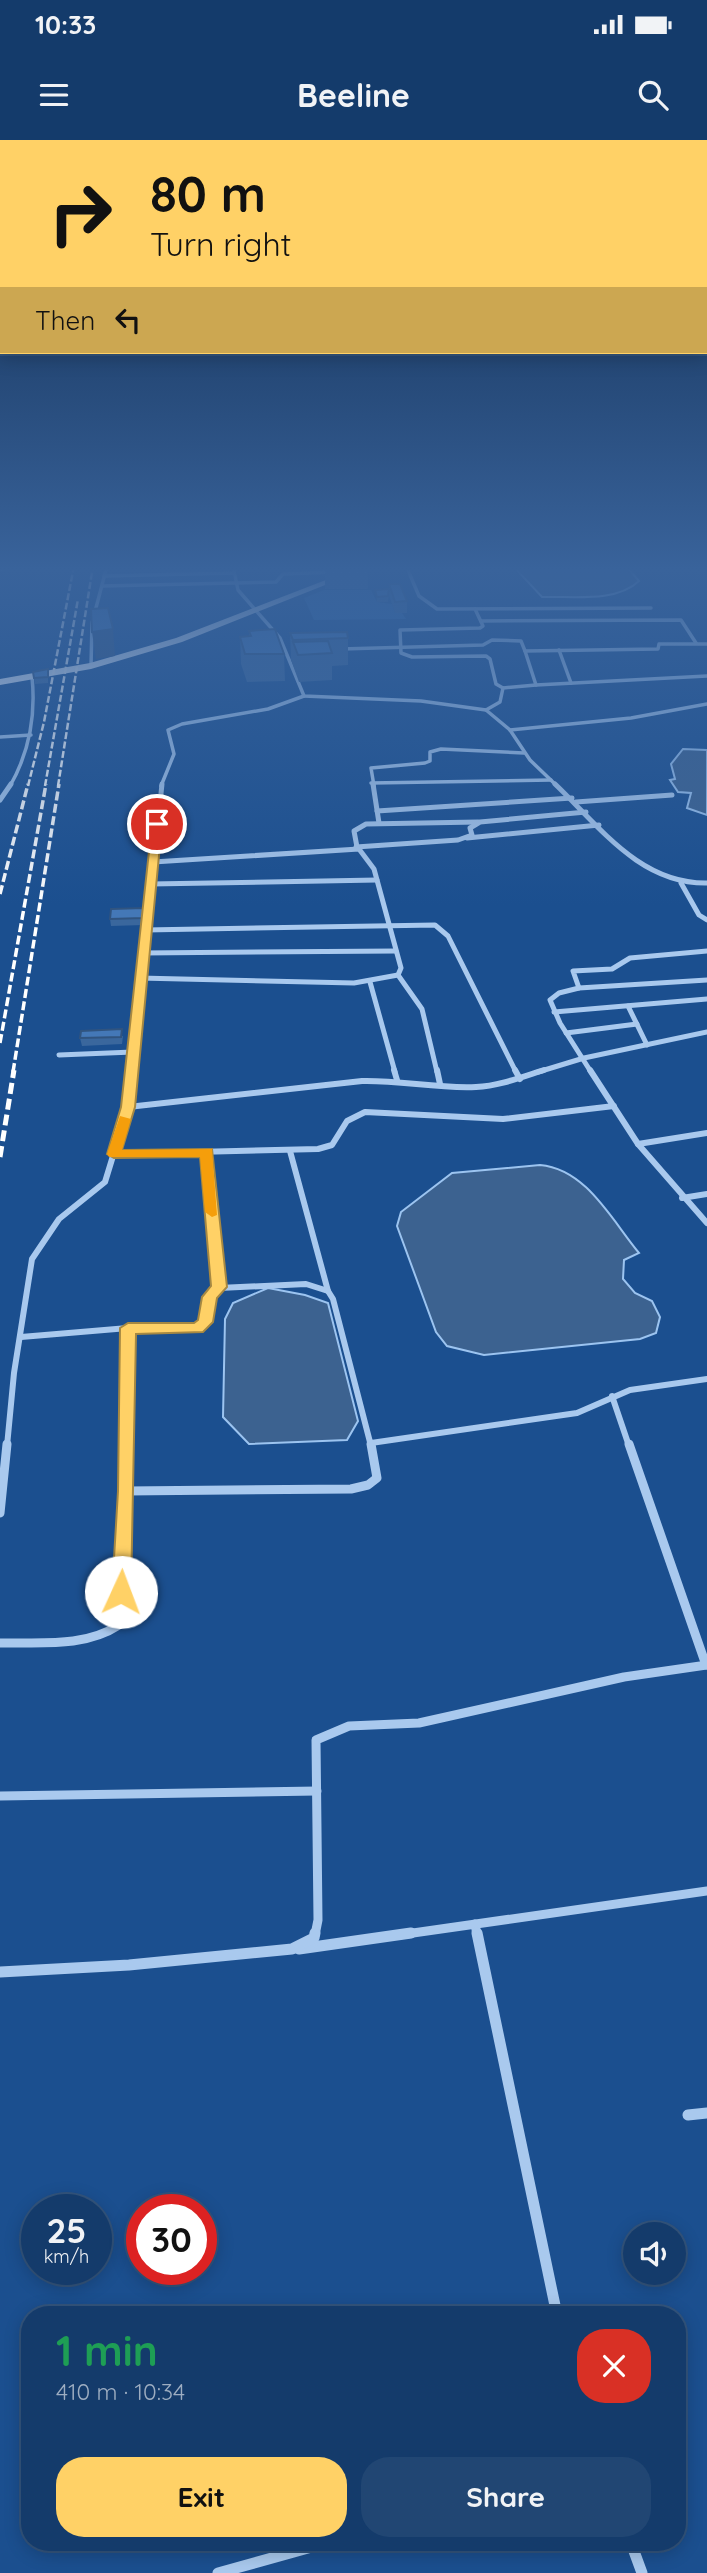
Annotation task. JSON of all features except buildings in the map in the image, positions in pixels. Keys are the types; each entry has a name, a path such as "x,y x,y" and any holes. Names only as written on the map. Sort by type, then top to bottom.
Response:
{"street":[{"path":"0,800 19,773 31,735 35,698 32,680"},
{"path":"297,680 304,696"},
{"path":"495,680 496,684 503,688 638,680"},
{"path":"534,680 536,685"},
{"path":"0,1513 32,1259 44,1237 59,1219 105,1182 128,1107 139,978 161,786 174,754 168,730 181,724 268,709 304,696 421,701 486,709 500,702 503,688"},
{"path":"510,730 631,718 707,704"},
{"path":"486,709 510,730 524,753 638,864 650,872 681,883 707,883"},
{"path":"0,737 31,735"},
{"path":"379,823 371,783 371,768 425,763 430,761 430,752 435,750 524,753"},
{"path":"371,783 552,780"},
{"path":"377,811 672,795"},
{"path":"354,847 356,827 379,823 480,822 586,812"},
{"path":"466,838 472,835 472,825 480,822"},
{"path":"153,862 598,825"},
{"path":"354,847 364,852 377,880 401,968 398,975"},
{"path":"150,884 377,880"},
{"path":"681,883 699,915 707,920"},
{"path":"145,930 435,925 444,929 520,1079"},
{"path":"142,953 396,951"},
{"path":"579,988 573,971 612,969 629,958 707,951"},
{"path":"139,978 370,982 398,975"},
{"path":"398,975 422,1009 440,1084"},
{"path":"707,980 579,988 559,993 550,1000 566,1033 638,1144 682,1198 707,1223"},
{"path":"370,982 397,1080"},
{"path":"554,1012 707,999"},
{"path":"628,1006 647,1045"},
{"path":"566,1033 637,1024"},
{"path":"128,1107 397,1080 474,1087 520,1079 584,1058 707,1032"},
{"path":"59,1055 133,1052"},
{"path":"114,1154 290,1151 332,1145 343,1123 352,1116 365,1112 503,1119 614,1106"},
{"path":"638,1144 707,1133"},
{"path":"126,1491 351,1489 368,1485 377,1478 371,1443 333,1299 328,1291 290,1151"},
{"path":"207,1152 219,1287"},
{"path":"682,1198 707,1194"},
{"path":"21,1337 128,1328 197,1328 205,1322 209,1297 219,1287 306,1284 328,1291"},
{"path":"0,1643 92,1639 109,1634 119,1625 126,1491 128,1328"},
{"path":"371,1443 576,1413 612,1396 651,1384 707,1379"},
{"path":"292,1950 314,1938 318,1920 316,1740 349,1726 419,1723 612,1679 706,1665 612,1396"},
{"path":"0,1796 317,1791"},
{"path":"0,1972 129,1965 292,1950 707,1891"},
{"path":"475,1924 555,2306"},
{"path":"688,2115 707,2113"},
{"path":"218,2573 297,2551"},
{"path":"634,2551 642,2573"}],"shaded area":[{"path":"683,749 707,750 707,815 687,808 691,793 678,792 670,780 675,779 671,764"},
{"path":"540,1165 571,1176 584,1186 608,1211 639,1253 624,1260 623,1279 635,1293 652,1301 660,1317 656,1333 640,1339 484,1355 447,1346 436,1332 397,1226 401,1212 452,1173"},
{"path":"268,1288 305,1295 328,1303 358,1421 347,1440 249,1444 223,1417 225,1319 233,1303"}],"railway":[{"path":"28,786 52,680"},
{"path":"45,786 64,680"},
{"path":"58,786 75,680"},
{"path":"0,894 28,784"},
{"path":"0,1043 46,784"},
{"path":"13,1072 59,784"},
{"path":"0,1157 14,1070"}],"slow traffic":[{"path":"124,1119 114,1154 207,1152 212,1212"}],"route":[{"path":"121,1592 126,1491 128,1328 174,1331 197,1328 205,1322 209,1312 209,1297 219,1287 207,1152 114,1154 128,1107 157,824"}]}
